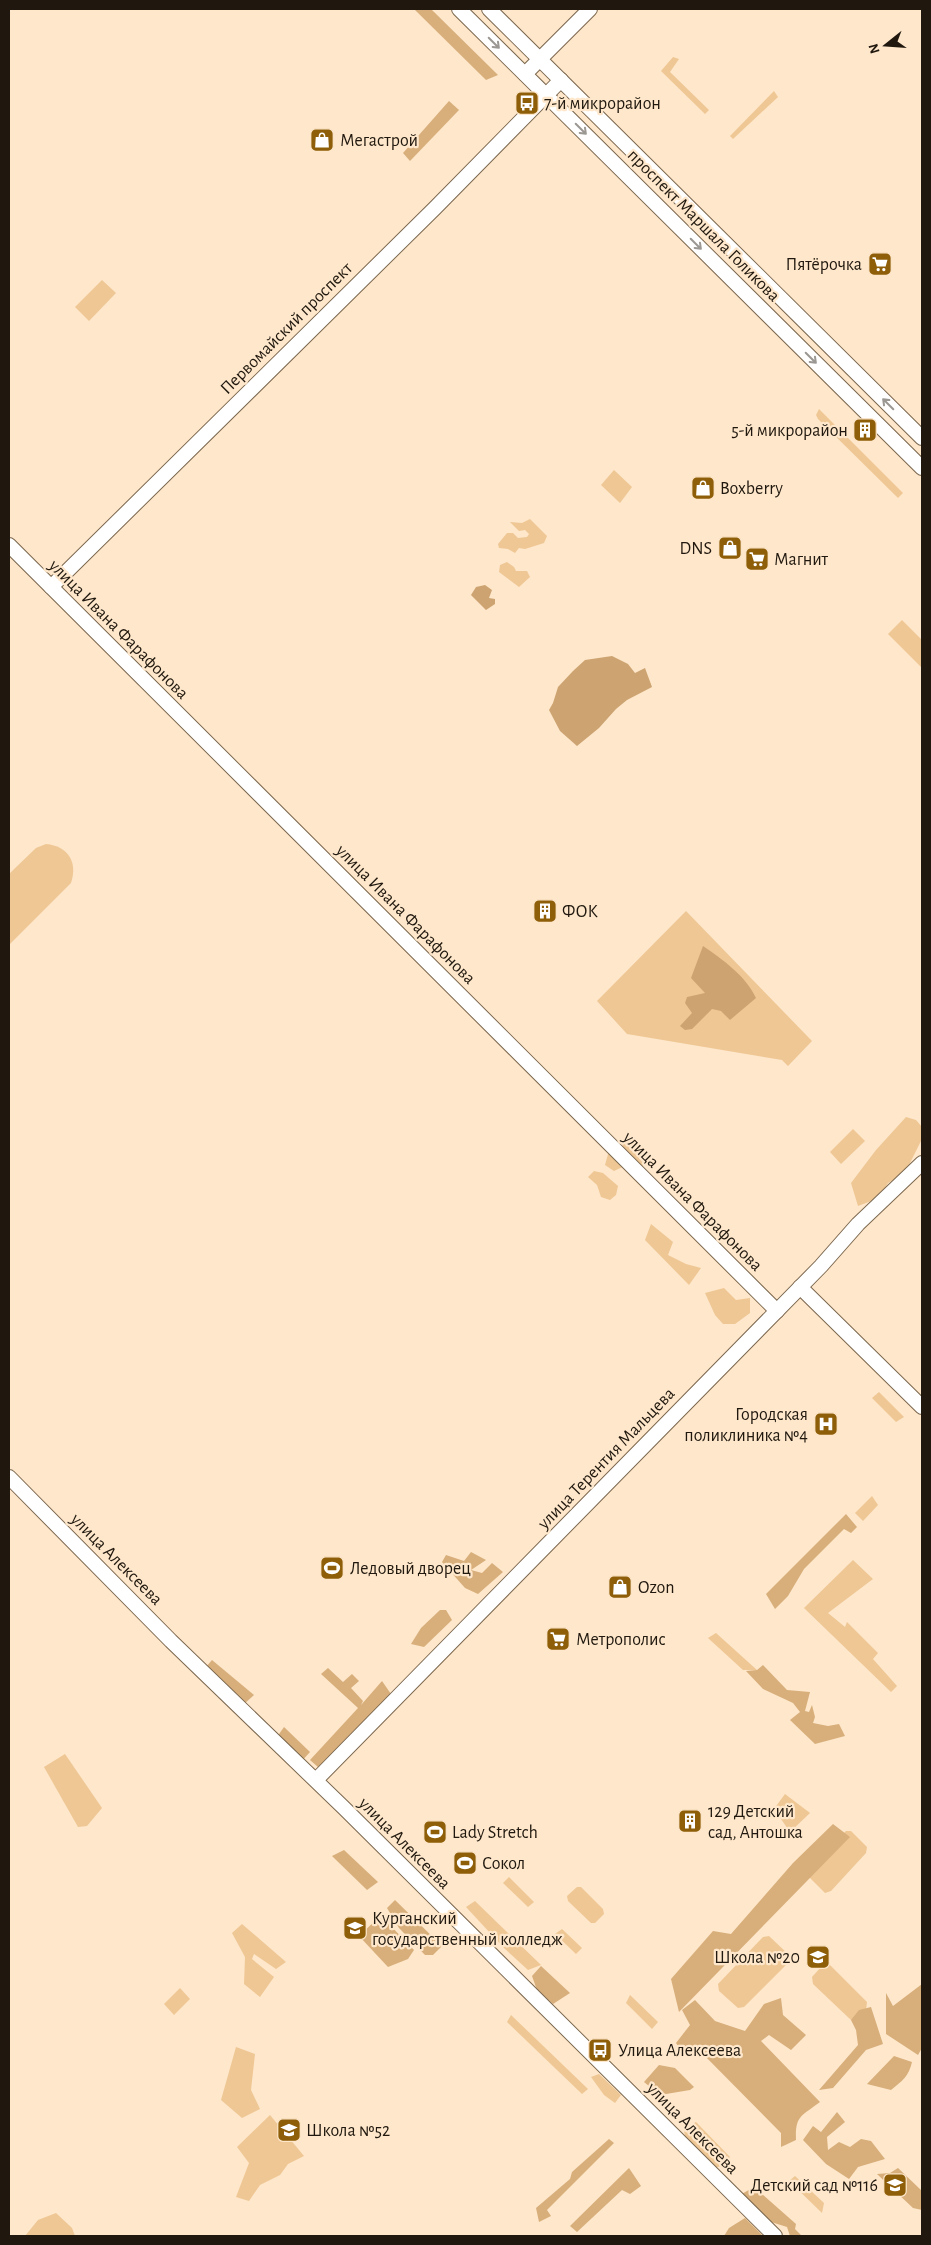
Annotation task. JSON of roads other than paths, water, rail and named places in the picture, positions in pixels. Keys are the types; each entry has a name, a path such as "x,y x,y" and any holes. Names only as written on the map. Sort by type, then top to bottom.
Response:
{"street":[{"name":"проспект Маршала Голикова","path":"459,9 922,468"},
{"name":"проспект Маршала Голикова","path":"489,9 922,438"},
{"path":"525,74 590,9"},
{"name":"Первомайский проспект","path":"51,587 435,208 561,80"},
{"name":"улица Ивана Фарафонова","path":"9,545 776,1311"},
{"name":"улица Терентия Мальцева","path":"316,1780 800,1287 858,1224 922,1163"},
{"path":"800,1287 922,1407"},
{"name":"улица Алексеева","path":"9,1477 171,1641 316,1780 775,2236"}],"place":[{"name":"7-й микрорайон","path":"527,103"},
{"name":"Мегастрой","path":"322,140"},
{"name":"Пятёрочка","path":"880,264"},
{"name":"5-й микрорайон","path":"865,430"},
{"name":"Boxberry","path":"703,488"},
{"name":"DNS","path":"730,548"},
{"name":"Магнит","path":"757,559"},
{"name":"ФОК","path":"545,911"},
{"name":"Городская поликлиника №4","path":"826,1424"},
{"name":"Ледовый дворец","path":"332,1568"},
{"name":"Ozon","path":"620,1587"},
{"name":"Метрополис","path":"558,1639"},
{"name":"129 Детский сад, Антошка","path":"690,1821"},
{"name":"Lady Stretch","path":"435,1832"},
{"name":"Сокол","path":"465,1863"},
{"name":"Курганский государственный колледж","path":"355,1928"},
{"name":"Школа №20","path":"818,1957"},
{"name":"Улица Алексеева","path":"600,2050"},
{"name":"Школа №52","path":"289,2130"},
{"name":"Детский сад №116","path":"895,2185"}]}
